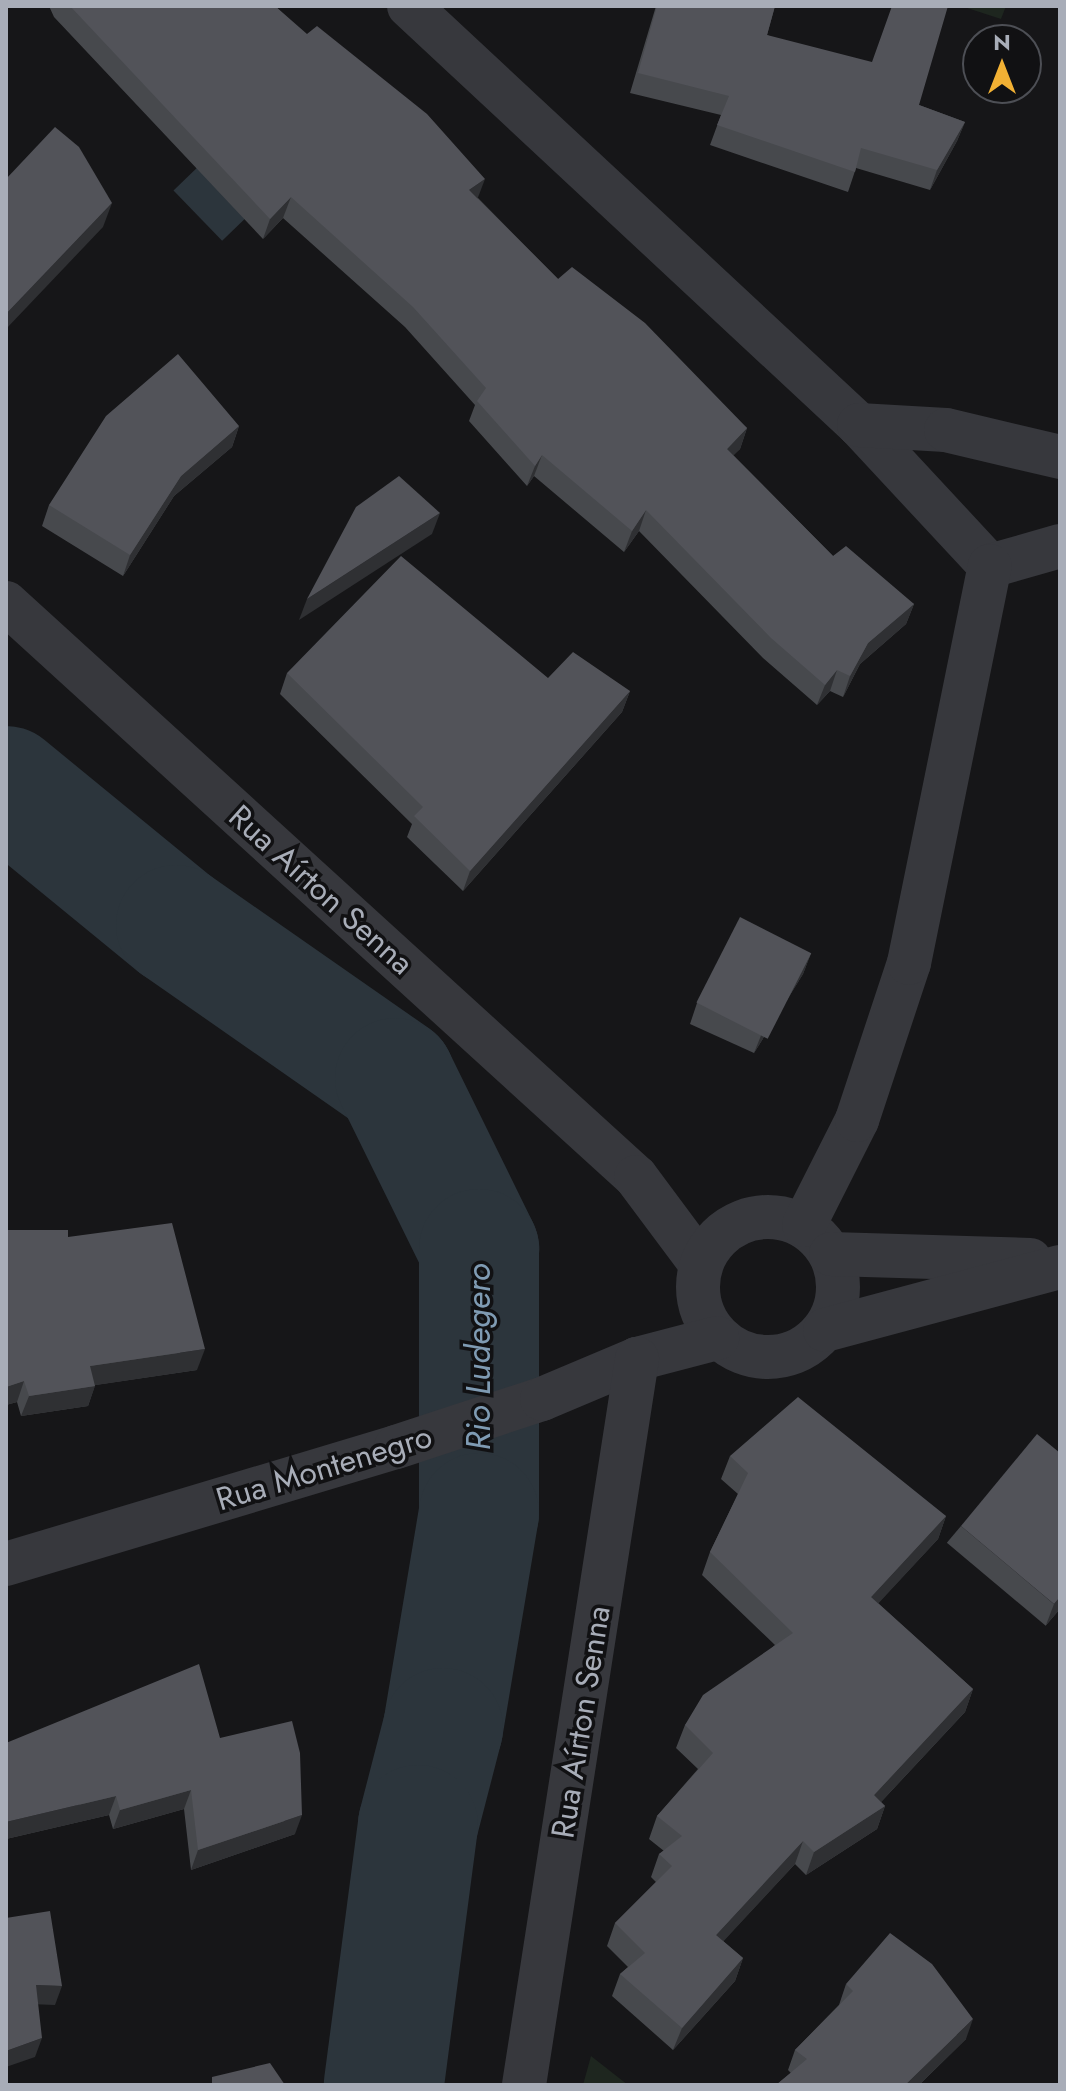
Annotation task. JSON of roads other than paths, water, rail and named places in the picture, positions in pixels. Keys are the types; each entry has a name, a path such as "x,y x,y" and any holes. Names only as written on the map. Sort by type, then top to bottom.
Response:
{"street":[{"path":"409,6 859,425 990,566"},
{"path":"859,425 946,430 1060,457"},
{"path":"990,566 1060,546"},
{"path":"825,1330 839,1293 817,1240 909,963 990,566"},
{"name":"Rua Aírton Senna","path":"6,603 636,1177 710,1283"},
{"path":"764,1216 817,1240 1060,1264 825,1330 793,1355 753,1357 710,1283 764,1216"},
{"name":"Rua Montenegro","path":"6,1564 396,1447 542,1399 637,1359 710,1283"},
{"name":"Rua Aírton Senna","path":"524,2085 637,1359"}],"waterway":[{"name":"Rio Ludegero","path":"6,786 176,925 395,1078 479,1249 479,1513 443,1728 418,1825 384,2085"}]}
